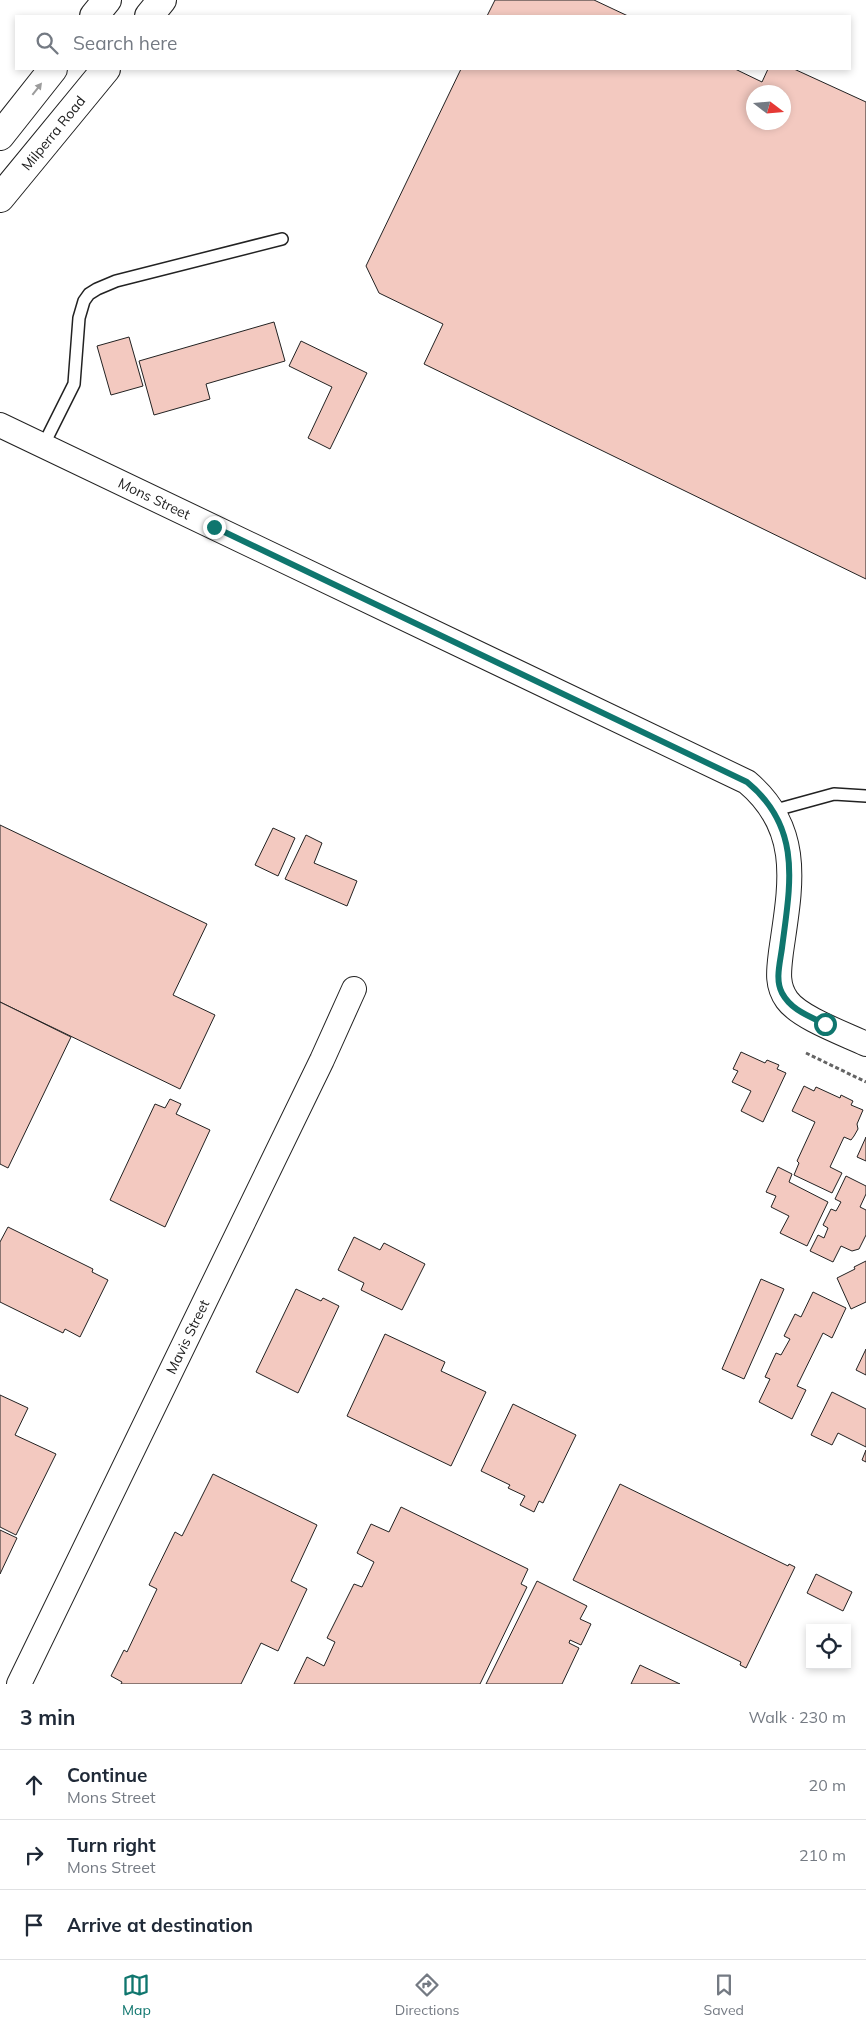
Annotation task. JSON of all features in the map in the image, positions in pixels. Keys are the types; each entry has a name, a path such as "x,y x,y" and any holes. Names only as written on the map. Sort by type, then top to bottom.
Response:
{"highway":[{"path":"95,15 107,0"},
{"path":"150,15 162,0"},
{"path":"5,120 52,70"},
{"name":"Milperra Road","path":"0,198 105,70"}],"street":[{"name":"Mons Street","path":"0,425 730,772 747,782 758,791 772,811 783,834 790,860 789,888 779,974 782,992 787,1001 803,1013 866,1044"},
{"name":"Mavis Street","path":"19,1684 322,1060 354,989"}],"lane":[{"path":"43,446 74,384 79,318 84,301 89,294 116,281 282,239"},
{"path":"772,811 834,794 866,796"}],"path":[{"path":"806,1053 866,1082"}],"building":[{"path":"495,0 594,0 626,15 488,15"},
{"path":"461,70 737,70 762,82 768,70 796,70 866,102 866,579 424,364 443,324 379,293 366,266"},
{"path":"274,322 285,361 206,384 210,399 154,415 139,361"},
{"path":"129,337 143,386 111,395 97,346"},
{"path":"301,341 367,373 330,449 308,438 332,387 289,366"},
{"path":"0,825 207,924 173,995 215,1015 180,1089 0,1002"},
{"path":"273,828 295,838 278,876 255,865"},
{"path":"306,835 322,843 314,863 357,881 347,906 285,879"},
{"path":"0,1002 71,1037 8,1168 0,1164"},
{"path":"741,1052 765,1063 767,1060 779,1065 777,1069 786,1073 763,1122 741,1111 751,1091 732,1082 738,1071 733,1069"},
{"path":"804,1086 814,1091 816,1087 840,1098 841,1095 853,1101 851,1105 863,1110 854,1136 851,1140 844,1137 830,1167 842,1173 832,1193 794,1175 799,1163 797,1161 815,1122 792,1111"},
{"path":"170,1099 181,1104 176,1114 210,1130 165,1227 110,1200 155,1104 165,1108"},
{"path":"866,1137 866,1161 857,1157"},
{"path":"778,1167 792,1174 789,1182 828,1202 807,1246 780,1233 789,1216 771,1207 776,1196 766,1192"},
{"path":"846,1176 866,1186 866,1194 860,1207 866,1210 866,1235 859,1249 852,1251 841,1246 833,1262 810,1251 818,1235 824,1238 828,1228 823,1225 831,1209 836,1211 841,1202 835,1199"},
{"path":"8,1227 93,1269 92,1272 108,1280 80,1337 65,1329 63,1333 0,1302 0,1242"},
{"path":"354,1237 380,1250 384,1243 425,1264 402,1310 361,1290 364,1283 338,1270"},
{"path":"866,1261 866,1302 851,1309 837,1278"},
{"path":"761,1279 784,1289 744,1379 722,1369"},
{"path":"296,1289 321,1301 323,1298 339,1306 298,1393 256,1372"},
{"path":"813,1292 846,1308 832,1338 823,1333 797,1386 806,1390 792,1419 759,1402 770,1379 765,1377 776,1353 781,1355 790,1339 784,1336 795,1314 801,1317"},
{"path":"385,1334 445,1362 441,1371 486,1392 451,1466 347,1416"},
{"path":"866,1349 866,1375 856,1370"},
{"path":"832,1392 866,1409 866,1447 838,1433 832,1445 811,1435"},
{"path":"0,1395 28,1408 15,1435 56,1454 16,1535 0,1527"},
{"path":"513,1404 576,1435 543,1503 539,1501 534,1512 520,1505 525,1496 508,1488 510,1485 481,1471"},
{"path":"866,1450 866,1462 862,1460"},
{"path":"213,1474 317,1525 291,1581 307,1589 278,1651 261,1643 241,1684 121,1684 122,1682 111,1676 124,1650 127,1652 157,1589 149,1585 175,1532 182,1536"},
{"path":"620,1484 788,1566 789,1564 795,1567 746,1668 740,1665 741,1662 573,1580"},
{"path":"401,1507 528,1569 521,1584 527,1587 480,1684 294,1684 307,1657 324,1666 335,1642 327,1638 354,1584 362,1587 374,1562 357,1553 371,1524 389,1532"},
{"path":"0,1530 17,1538 0,1574"},
{"path":"816,1574 852,1592 843,1611 807,1593"},
{"path":"537,1581 587,1606 580,1619 591,1624 581,1645 570,1640 569,1643 579,1648 562,1684 486,1684"},
{"path":"640,1665 680,1684 631,1684"}],"route":[{"path":"214,527 747,782 766,801 779,822 790,860 779,983 787,1001 794,1008 825,1024"}]}
